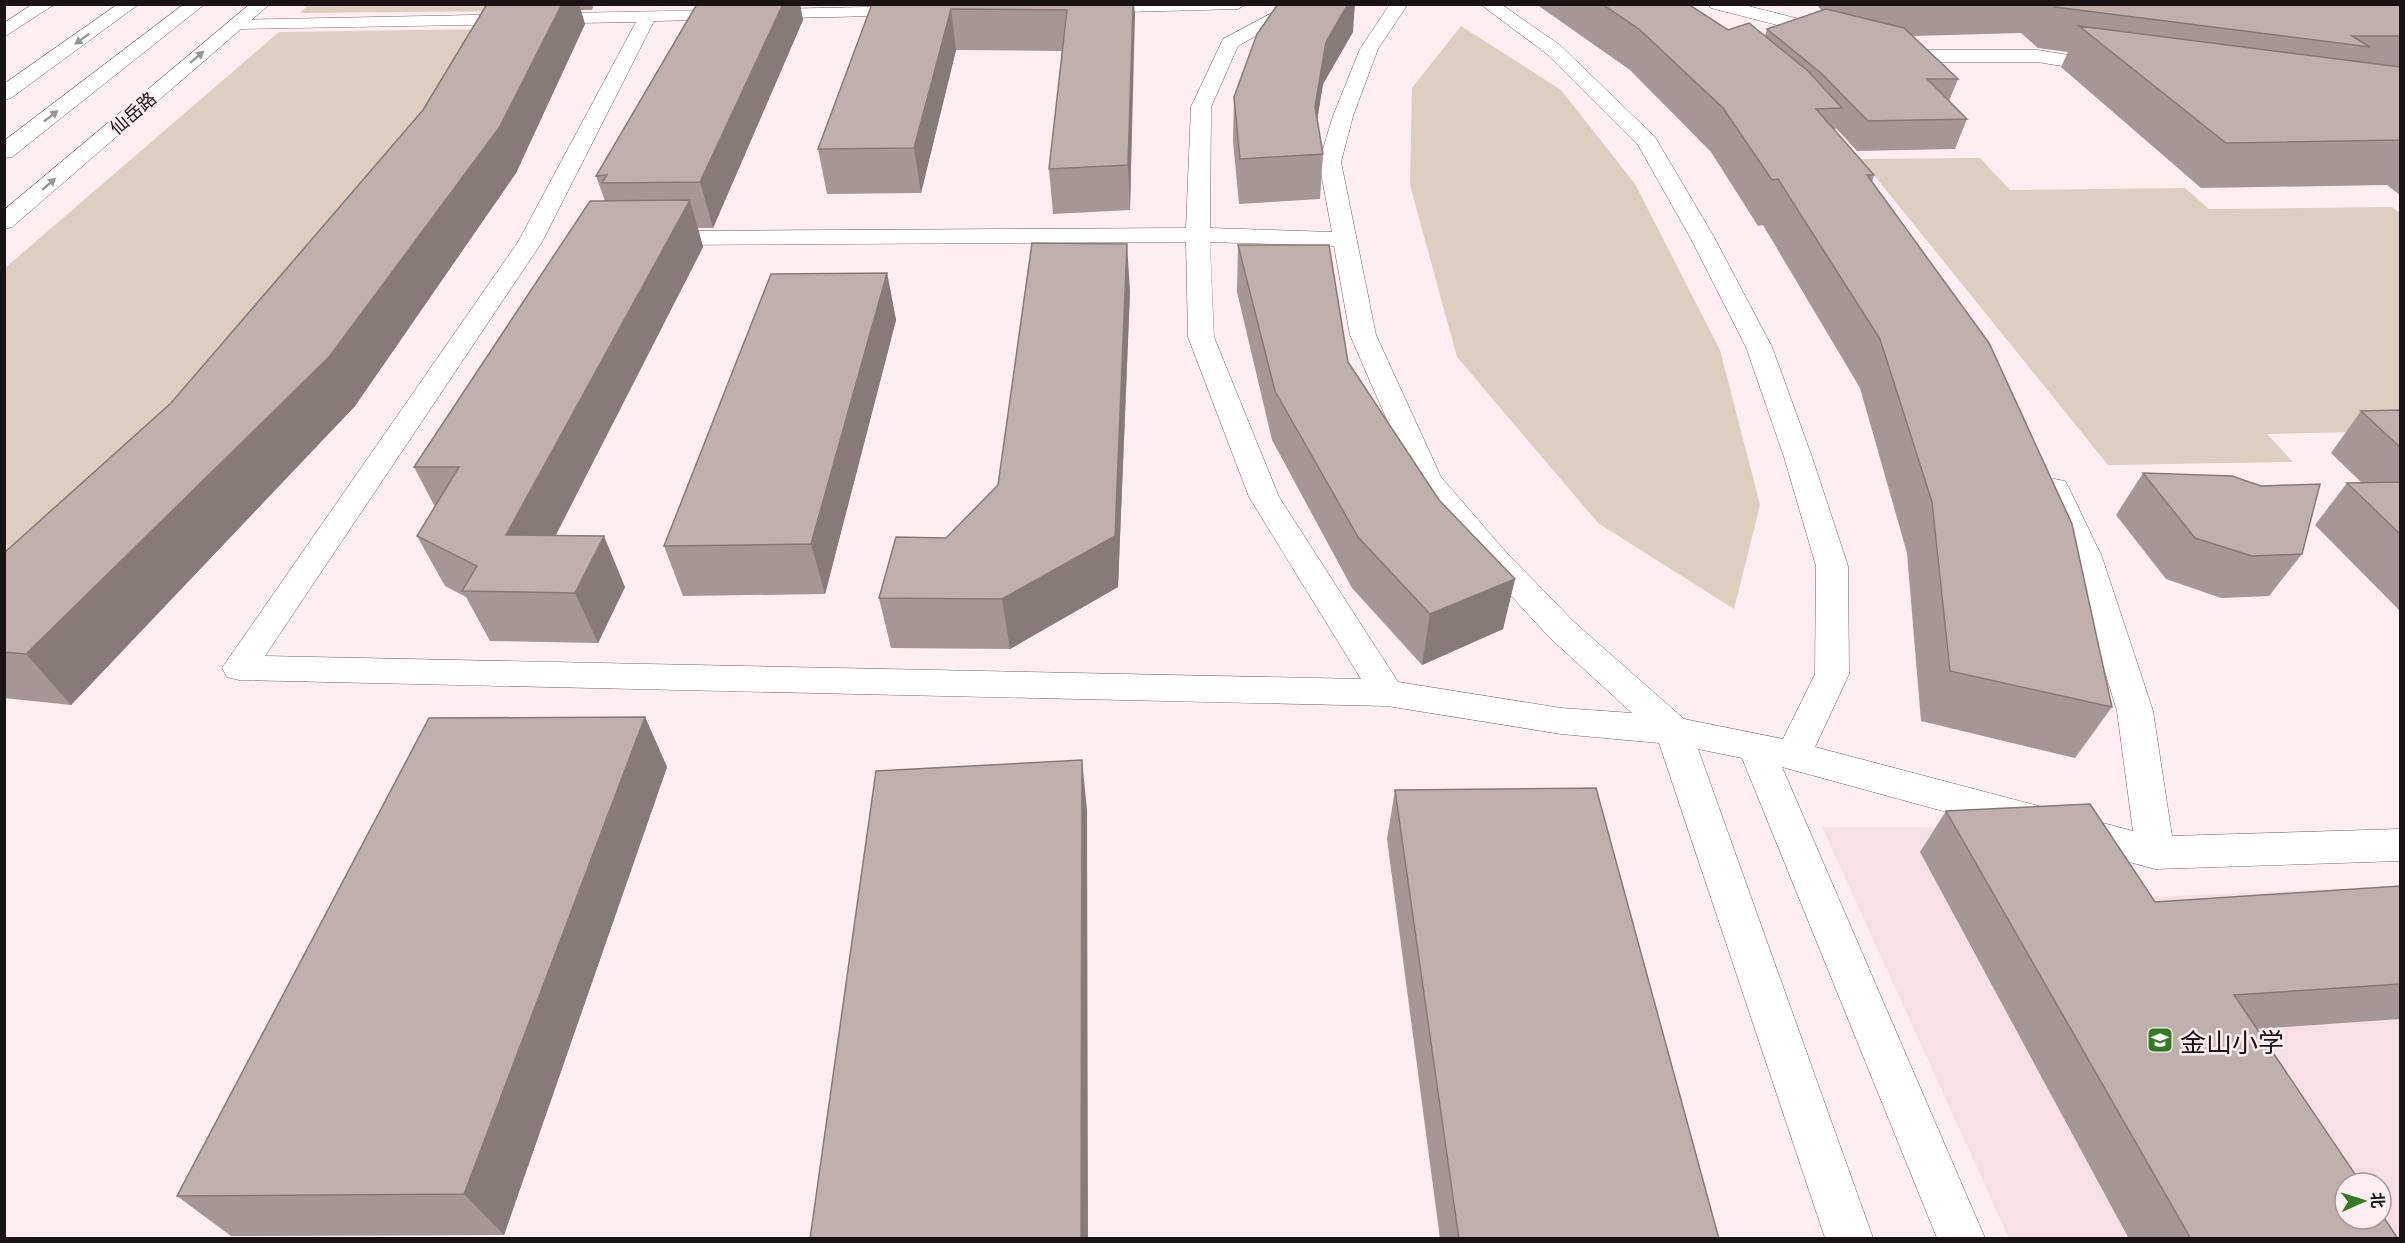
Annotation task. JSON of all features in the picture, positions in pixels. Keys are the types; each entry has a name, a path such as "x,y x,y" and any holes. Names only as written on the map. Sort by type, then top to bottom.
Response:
{"main road":[{"path":"4,32 46,4"},
{"path":"4,94 130,4"},
{"path":"4,152 196,4"},
{"path":"147,41 204,4"},
{"name":"仙岳路","path":"4,222 261,4"},
{"path":"1067,9 1238,4"},
{"path":"1303,4 1230,43 1201,107 1198,235 1201,337 1264,497 1387,693"},
{"path":"1399,4 1369,48 1343,116 1330,162 1363,335 1428,480 1494,558 1561,629 1673,730 1849,1239"},
{"path":"1489,4 1554,50 1647,142 1702,237 1759,347 1798,457 1832,566 1832,674 1775,752"},
{"path":"1718,4 1845,36"},
{"path":"236,24 935,11"},
{"path":"648,16 530,242 239,669 1387,693 1561,721 1673,730 1775,752 2155,853 2400,845"},
{"path":"1868,42 1926,56 2037,56 2126,69"},
{"path":"4,72 31,52"},
{"path":"634,238 1198,235 1345,239"},
{"path":"2043,464 2086,557 2135,711 2155,853"},
{"path":"1775,752 1960,1239"}],"shaded area":[{"path":"309,4 514,5 509,11 300,13"},
{"path":"1461,26 1561,90 1635,184 1720,350 1760,505 1734,609 1598,523 1457,357 1410,185 1412,88"},
{"path":"494,29 5,626 5,268 279,32"},
{"path":"1980,158 2010,190 2185,188 2209,209 2392,207 2400,213 2400,431 2267,434 2293,462 2108,465 1861,159"},
{"name":"金山小学","path":"1822,827 2011,827 2128,898 2400,886 2400,1238 2009,1238"}],"building":[{"path":"487,4 562,4 499,128 329,357 26,654 4,652 4,553 171,403 423,110"},
{"path":"697,4 783,4 700,182 602,183 607,175 596,176"},
{"path":"872,4 1133,4 1128,165 1049,169 1067,10 951,9 914,148 818,149"},
{"path":"1278,4 1348,4 1326,42 1315,107 1323,154 1240,159 1234,97 1257,34"},
{"path":"1602,4 1688,4 1728,30 1749,23 1808,71 1842,108 1816,109 1874,175 1867,175 1989,343 2072,524 2112,707 1950,671 1932,502 1880,339 1778,179 1772,180 1723,108 1639,29"},
{"path":"2052,4 2400,4 2400,36 2352,36 2370,47 2055,7"},
{"path":"1826,9 1904,28 1958,79 1927,79 1967,119 1868,121 1821,73 1767,29"},
{"path":"2079,26 2400,67 2400,140 2226,143"},
{"path":"690,200 506,535 604,536 575,593 462,591 477,566 417,536 459,467 414,467 590,201"},
{"path":"1032,243 1127,244 1115,536 1002,599 879,598 896,537 946,538 998,485"},
{"path":"1238,245 1329,245 1348,362 1439,500 1515,579 1430,614 1358,537 1275,391"},
{"path":"887,273 811,544 664,546 771,274"},
{"path":"2400,410 2400,447 2361,411"},
{"path":"2143,473 2232,476 2261,486 2320,484 2302,554 2252,556 2195,538"},
{"path":"2400,482 2400,534 2347,483"},
{"path":"645,717 464,1194 177,1196 429,718"},
{"path":"1082,760 1081,1239 810,1239 876,771"},
{"path":"1596,788 1719,1239 1459,1239 1395,790"},
{"path":"2090,804 2155,902 2400,886 2400,984 2234,995 2353,1171 2333,1171 2333,1231 2393,1231 2398,1239 2191,1239 1946,811"}],"place":[{"name":"金山小学","path":"2160,1040"}]}
